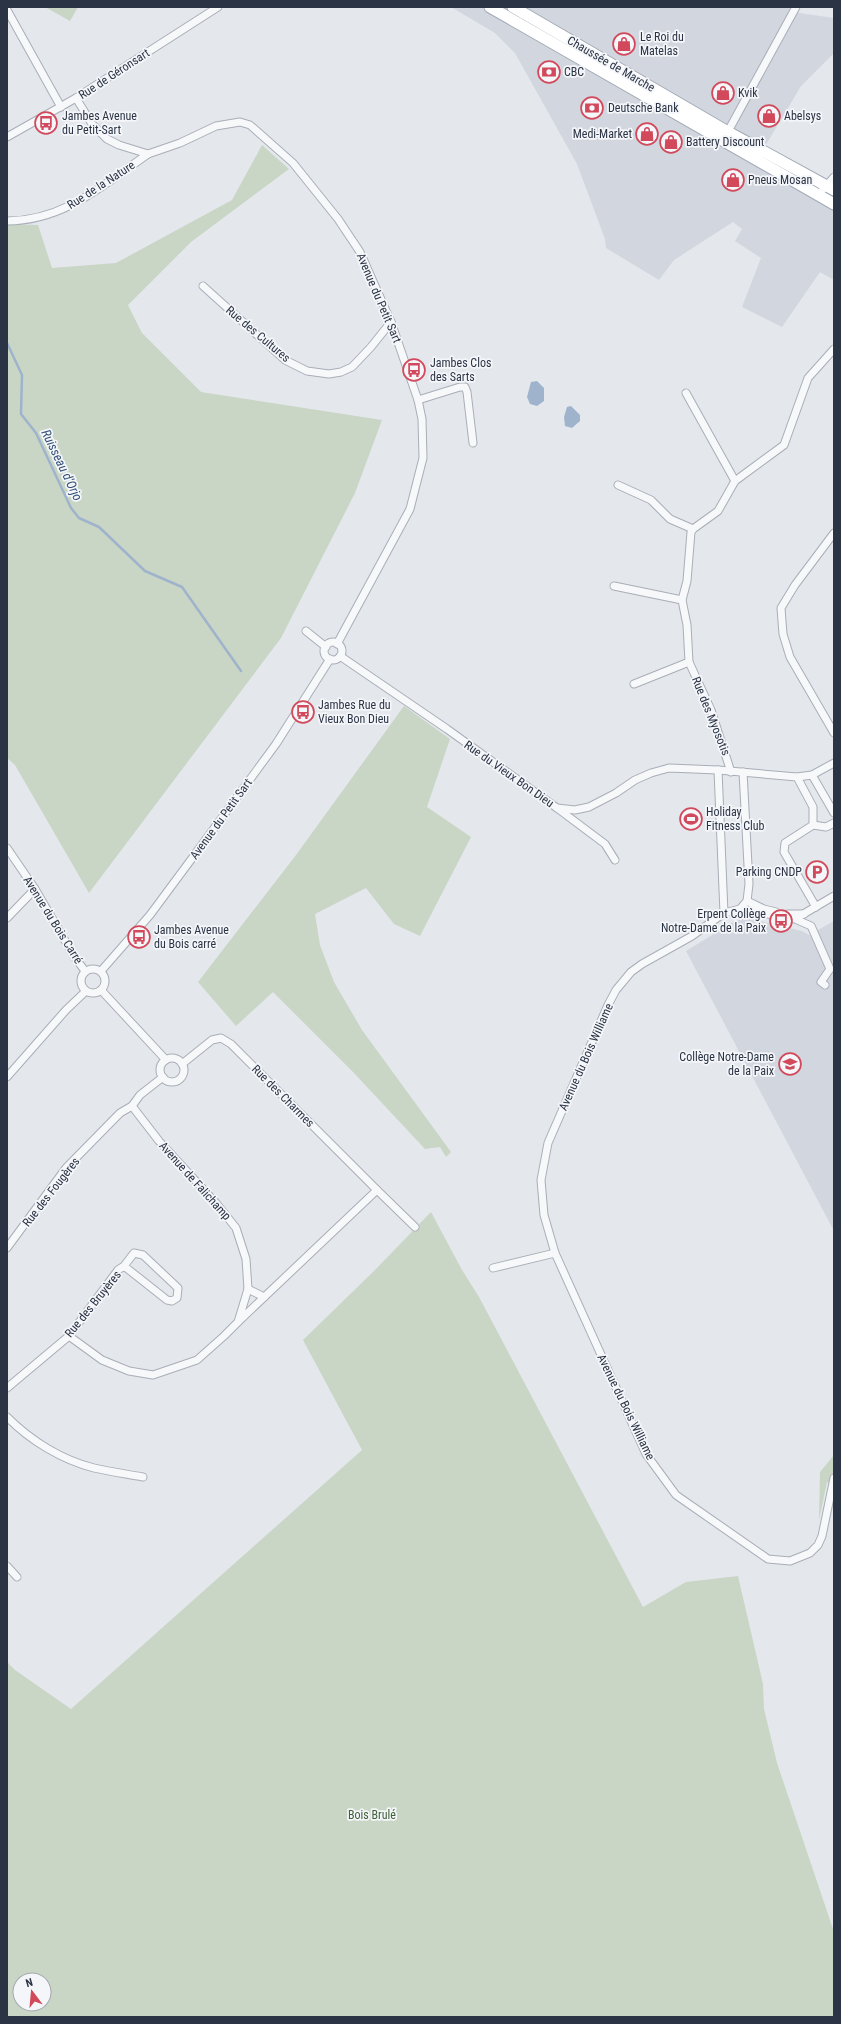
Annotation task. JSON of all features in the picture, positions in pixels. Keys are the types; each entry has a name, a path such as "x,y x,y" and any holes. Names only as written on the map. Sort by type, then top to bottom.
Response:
{"main road":[{"name":"Chaussée de Marche","path":"490,7 726,136 830,188"},
{"name":"Chaussée de Marche","path":"513,7 726,136 834,204"}],"street":[{"name":"Rue de Géronsart","path":"7,137 62,107 218,7"},
{"path":"726,136 796,7"},
{"path":"7,10 62,107"},
{"path":"76,98 92,124 107,139 119,145 148,154"},
{"name":"Avenue du Petit Sart","path":"148,154 180,143 216,126 240,122 250,126 293,163 338,219 360,252 391,322 418,400 422,419 423,458 410,509 337,644"},
{"name":"Rue de la Nature","path":"7,221 24,221 56,214 79,201 148,154"},
{"path":"818,195 830,188 834,177"},
{"name":"Rue des Cultures","path":"203,286 285,360 307,371 329,374 341,372 352,367 371,347 391,322"},
{"path":"634,684 689,662 687,625 682,600 687,581 692,529 718,511 735,481 784,445 808,378 834,349"},
{"path":"418,400 460,387 465,387 467,392 473,442"},
{"path":"686,393 735,481"},
{"path":"618,485 651,500 670,519 692,529"},
{"path":"834,533 795,585 781,608 783,634 790,657 834,733"},
{"path":"614,586 682,600"},
{"path":"306,631 326,647"},
{"path":"333,643 337,644 342,649 340,656 334,660 330,659 325,654 326,647 333,643"},
{"name":"Rue du Vieux Bon Dieu","path":"340,656 440,724 557,808 575,810 589,807 616,793 635,780 651,773 669,768 743,772"},
{"name":"Avenue du Petit Sart","path":"101,971 150,915 198,851 276,744 330,659"},
{"name":"Rue des Myosotis","path":"689,662 711,710 731,772"},
{"path":"740,910 747,901 749,884 743,772 797,776 812,775 834,763"},
{"path":"718,770 724,913 740,910 795,919 812,927 830,969 821,982 825,985"},
{"path":"812,775 834,813"},
{"path":"797,776 813,807 813,825"},
{"path":"557,808 605,844 615,860"},
{"path":"816,906 784,852 784,848 789,840 813,825 826,827 834,823"},
{"name":"Avenue du Bois Carré","path":"7,848 35,889 74,956 85,971"},
{"path":"7,918 35,889"},
{"path":"795,919 834,896"},
{"path":"747,901 764,909 791,915 804,914"},
{"name":"Avenue du Bois Williame","path":"724,913 692,936 642,964 631,972 616,990 608,1005 548,1144 541,1180 544,1215 554,1253 646,1454 676,1495 768,1559 790,1561 810,1553 818,1545 822,1536 833,1491 834,1478"},
{"path":"90,968 101,971 105,977 105,984 101,990 91,993 86,991 82,985 81,977 85,971 90,968"},
{"path":"101,990 166,1060"},
{"path":"7,1077 66,1010 86,991"},
{"name":"Rue des Charmes","path":"182,1064 212,1040 222,1038 231,1044 415,1227"},
{"path":"175,1059 182,1064 184,1073 179,1080 170,1082 162,1076 161,1068 166,1060 175,1059"},
{"path":"132,1106 140,1095 162,1076"},
{"name":"Rue des Fougères","path":"7,1248 66,1168 120,1113 132,1106"},
{"name":"Avenue de Falichamp","path":"132,1106 159,1141 216,1203 236,1228 246,1260 248,1289 238,1322"},
{"path":"69,1336 102,1360 129,1371 154,1375 197,1360 377,1190"},
{"name":"Rue des Bruyères","path":"7,1388 69,1336 118,1270 124,1266 134,1253 143,1255 178,1288 177,1298 172,1301 167,1300 124,1266"},
{"path":"493,1268 554,1253"},
{"path":"248,1289 264,1297"},
{"path":"7,1418 21,1432 54,1453 93,1468 143,1477"},
{"path":"7,1566 17,1577"}],"shaded area":[{"path":"451,7 787,7 799,13 834,18 834,53 801,86 764,148 830,185 834,181 834,280 820,272 782,327 742,307 761,258 735,241 742,229 733,222 674,260 659,280 606,248 605,239 577,164 515,53 495,33"},
{"name":"Collège Notre-Dame de la Paix","path":"747,918 802,931 809,935 834,921 834,1231 686,951 735,921"}],"green space":[{"path":"45,7 78,7 70,21"},
{"path":"262,145 289,169 191,242 128,305 142,333 201,392 382,420 355,493 281,638 89,893 15,765 7,758 7,224 38,225 52,268 116,263 232,200"},
{"path":"404,706 450,739 427,807 471,837 420,936 394,924 366,888 315,914 320,945 334,982 362,1030 451,1152 446,1157 440,1147 425,1149 353,1072 273,992 236,1026 198,982 296,855"},
{"name":"Bois Brulé","path":"431,1212 462,1270 479,1297 643,1607 686,1582 738,1576 763,1684 764,1709 777,1763 834,1932 834,2017 7,2017 7,1662 15,1670 71,1709 362,1450 303,1340 374,1271"},
{"path":"834,1455 834,1484 827,1482 819,1520 820,1472"}],"water":[{"path":"537,381 544,388 544,401 537,406 530,404 527,397 531,382"},
{"path":"571,406 580,415 580,421 572,428 565,426 564,417 567,407"}],"waterway":[{"name":"Ruisseau d'Orjo","path":"7,343 22,375 21,414 36,433 71,508 79,518 99,527 145,571 182,587 241,671"}],"place":[{"name":"Le Roi du Matelas","path":"624,44"},
{"name":"CBC","path":"549,72"},
{"name":"Kvik","path":"723,93"},
{"name":"Deutsche Bank","path":"592,108"},
{"name":"Abelsys","path":"769,116"},
{"name":"Jambes Avenue du Petit-Sart","path":"46,123"},
{"name":"Medi-Market","path":"647,134"},
{"name":"Battery Discount","path":"671,142"},
{"name":"Pneus Mosan","path":"733,180"},
{"name":"Jambes Clos des Sarts","path":"414,370"},
{"name":"Jambes Rue du Vieux Bon Dieu","path":"303,712"},
{"name":"Holiday Fitness Club","path":"691,819"},
{"name":"Parking CNDP","path":"817,872"},
{"name":"Erpent Collège Notre-Dame de la Paix","path":"781,921"},
{"name":"Jambes Avenue du Bois carré","path":"139,937"},
{"name":"Collège Notre-Dame de la Paix","path":"790,1064"}]}
